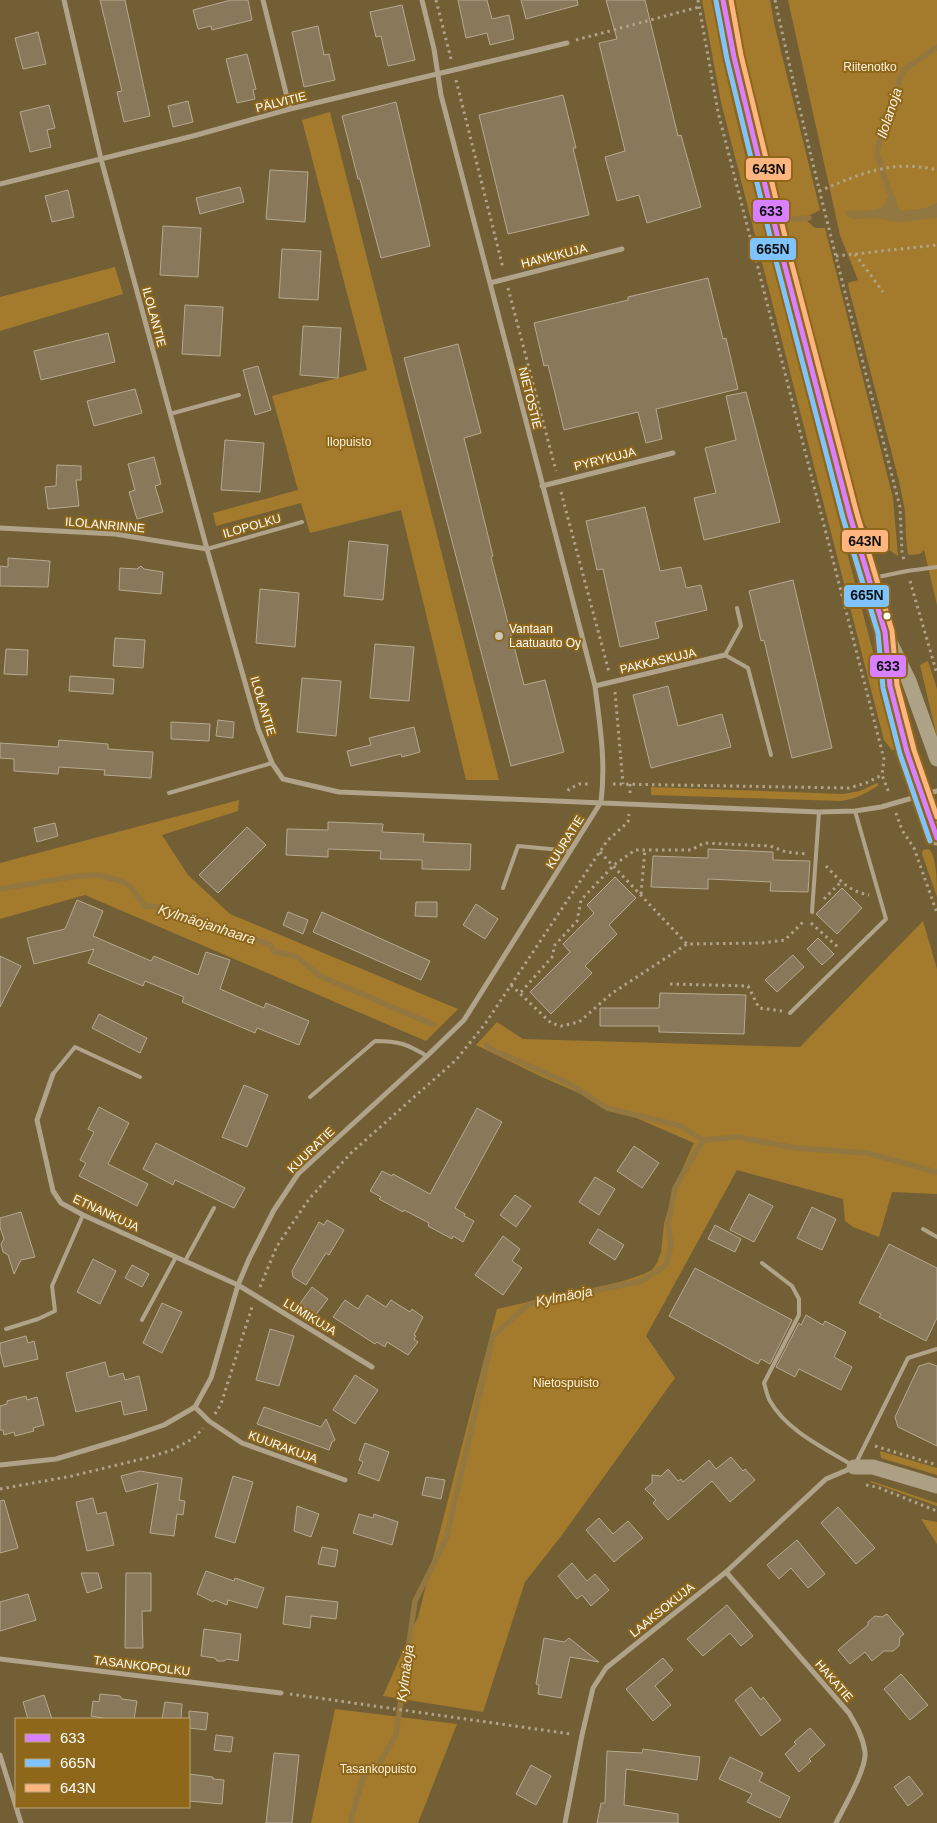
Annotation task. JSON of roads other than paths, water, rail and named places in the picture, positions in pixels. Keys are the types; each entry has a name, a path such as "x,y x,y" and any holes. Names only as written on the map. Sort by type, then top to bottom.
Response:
{"main road":[{"path":"723,0 734,57 782,256 850,516 885,632 910,681 937,759"},
{"path":"885,632 890,686 921,796 937,838"}],"street":[{"name":"ILOLANTIE","path":"64,0 101,159 207,549 258,728 272,763 283,779 339,792 819,812 855,811 894,804 937,791"},
{"path":"263,0 290,110"},
{"name":"NIETOSTIE","path":"422,0 434,49 441,95 595,686 604,755 601,802"},
{"name":"PÄLVITIE","path":"0,184 437,73 567,42"},
{"name":"HANKIKUJA","path":"490,283 622,249"},
{"name":"PYRYKUJA","path":"542,486 672,453"},
{"name":"ILOLANRINNE","path":"0,528 115,534 207,549"},
{"name":"PAKKASKUJA","path":"595,686 725,655"},
{"name":"KUURATIE","path":"195,1407 211,1378 238,1285 249,1259 274,1210 298,1174 464,1020 601,802"},
{"name":"ETNANKUJA","path":"53,1074 37,1120 53,1191 61,1203 83,1215 238,1285"},
{"name":"LUMIKUJA","path":"238,1285 372,1366"},
{"path":"0,1465 56,1458 126,1438 164,1425 195,1407"},
{"name":"KUURAKUJA","path":"195,1407 209,1421 242,1444 345,1480"},
{"path":"854,1467 873,1467 937,1486"},
{"name":"LAAKSOKUJA","path":"564,1823 593,1688 606,1668 726,1572 826,1479 854,1467"},
{"name":"HAKATIE","path":"726,1572 849,1713 859,1730 865,1753 859,1775 836,1823"},
{"name":"TASANKOPOLKU","path":"0,1659 281,1693"},
{"path":"0,1755 15,1804"},
{"path":"16,1808 21,1823"}],"lane":[{"path":"170,414 239,395"},
{"name":"ILOPOLKU","path":"207,549 302,522"},
{"path":"869,579 937,567"},
{"path":"737,608 741,626 725,655 748,668 771,755"},
{"path":"169,793 272,763"},
{"path":"790,1013 886,919 855,811"},
{"path":"812,912 819,812"},
{"path":"503,888 518,846 571,851"},
{"path":"310,1097 375,1041 395,1041 412,1047 427,1056"},
{"path":"53,1074 75,1047 140,1077"},
{"path":"185,1261 214,1208"},
{"path":"6,1329 38,1320 55,1311 52,1286 83,1215"},
{"path":"922,1229 937,1237"},
{"path":"142,1320 176,1257"},
{"path":"762,1263 792,1286 800,1299 799,1315 764,1383 769,1400 779,1414 805,1436 854,1467 908,1358 937,1349"}],"waterway":[{"name":"Ilolanoja","path":"893,203 877,154 885,117 904,70 937,47"},
{"path":"794,219 809,218"},
{"name":"Kylmäojanhaara","path":"0,889 77,876 99,875 121,881 131,887 145,906 160,907 218,925 233,933 269,944 275,952 296,956 320,976 434,1025"},
{"name":"Kylmäojanhaara","path":"486,1045 493,1050 568,1083 607,1108 681,1126 703,1140"},
{"name":"Kylmäoja","path":"351,1823 364,1775 378,1765 396,1735 415,1601 446,1539 493,1336 529,1304 642,1281 666,1265 671,1245 668,1224 675,1188 703,1140 738,1137 796,1148 867,1153 937,1172"}],"place":[{"name":"Vantaan Laatuauto Oy","path":"499,636"}],"park label":[{"name":"Riitenotko","path":"870,67"},
{"name":"Ilopuisto","path":"349,442"},
{"name":"Nietospuisto","path":"566,1383"},
{"name":"Tasankopuisto","path":"378,1769"}]}
